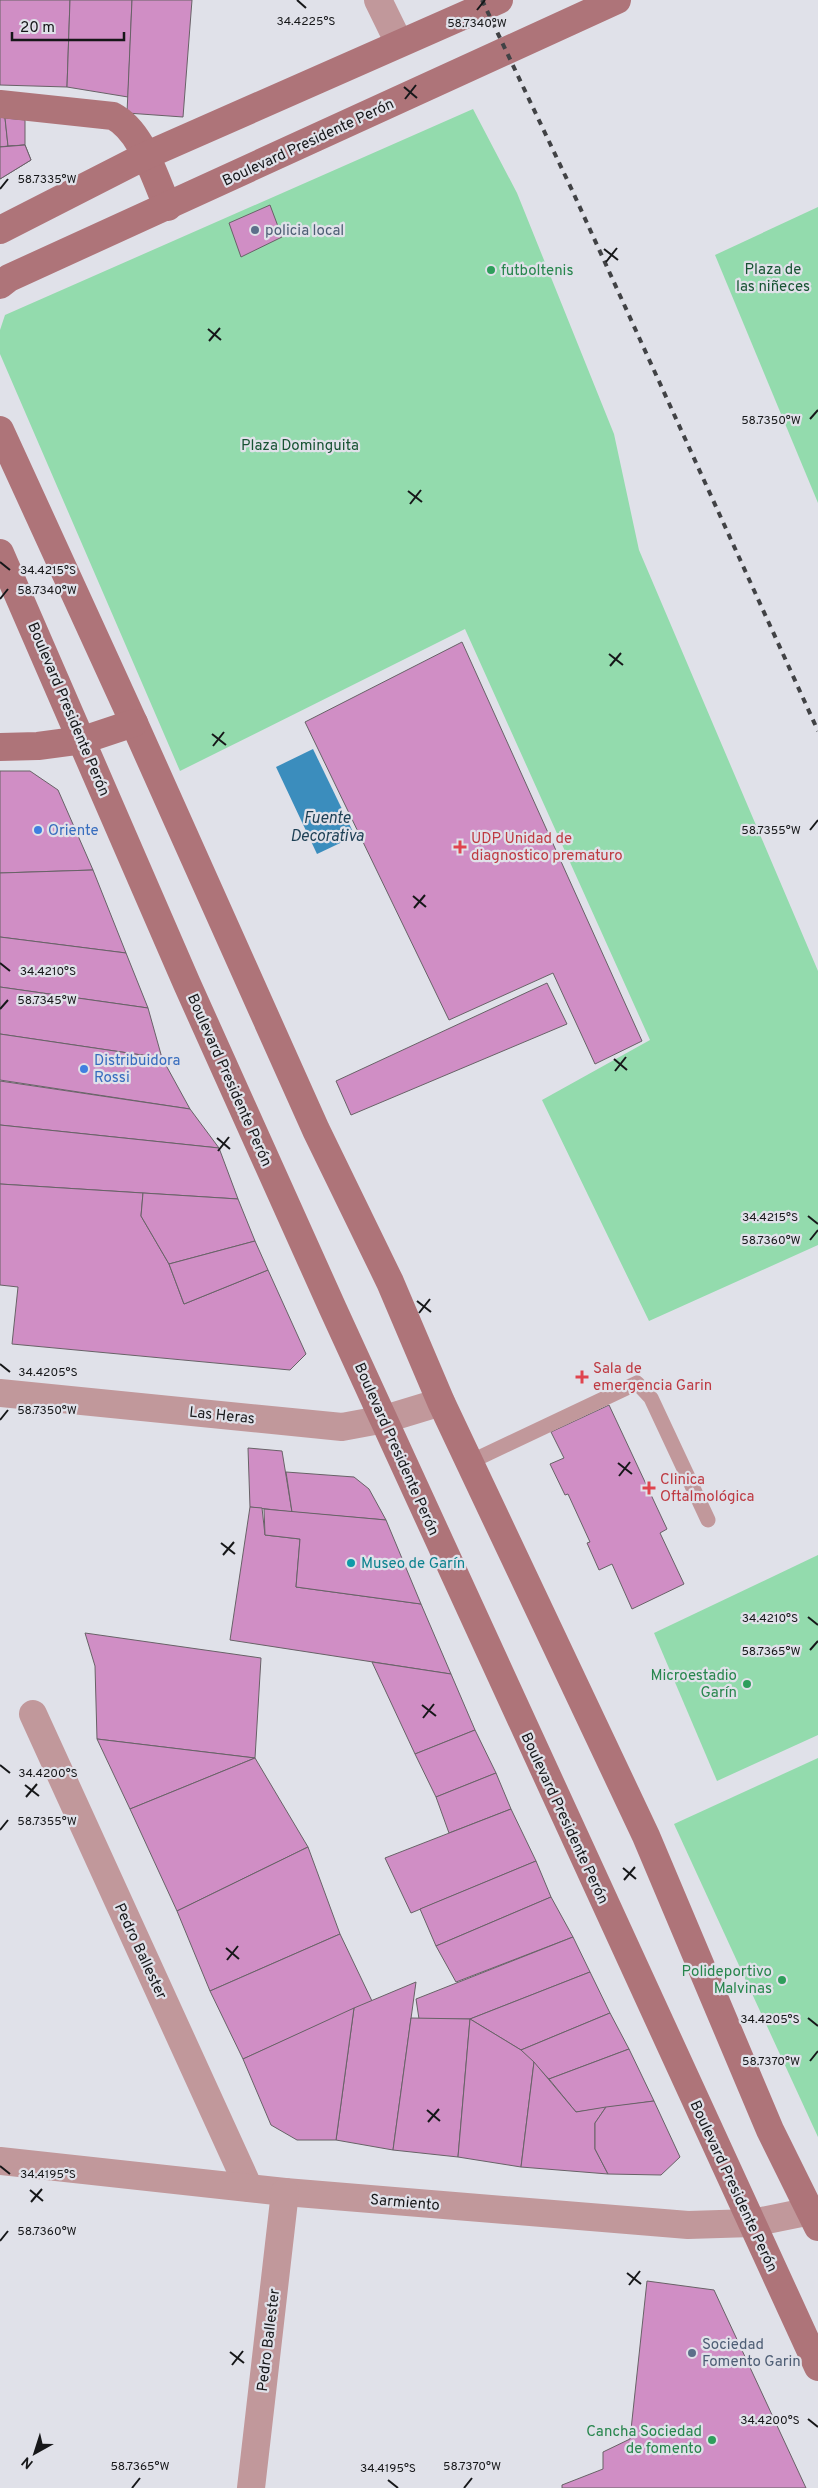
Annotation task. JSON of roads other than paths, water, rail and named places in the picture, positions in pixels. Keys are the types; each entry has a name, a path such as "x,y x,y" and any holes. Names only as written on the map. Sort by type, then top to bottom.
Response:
{"street":[{"path":"378,0 399,44"},
{"path":"0,230 145,156 499,0"},
{"name":"Boulevard Presidente Perón","path":"0,285 9,278 168,207 610,2"},
{"path":"0,104 113,116 125,122 145,156 168,207"},
{"path":"0,430 134,723 316,1130 390,1282 441,1402 646,1836 770,2130 814,2219"},
{"name":"Boulevard Presidente Perón","path":"0,553 191,993 333,1309 385,1419 424,1511 818,2367"},
{"path":"0,747 38,746 82,740 134,723"},
{"name":"Las Heras","path":"0,1393 342,1427 385,1419 441,1402"},
{"name":"Pedro Ballester","path":"33,1714 249,2188"},
{"name":"Sarmiento","path":"0,2162 285,2192 688,2225 814,2219"},
{"name":"Pedro Ballester","path":"251,2488 285,2192"}],"lane":[{"path":"470,1462 638,1383 651,1398 708,1520"}],"water":[{"name":"Fuente Decorativa","path":"313,749 355,836 317,854 276,767"}],"railway":[{"path":"482,0 572,190 818,731"}],"place":[{"name":"policia local","path":"255,230"},
{"name":"futboltenis","path":"491,270"},
{"name":"Oriente","path":"38,830"},
{"name":"UDP Unidad de diagnostico prematuro","path":"460,847"},
{"name":"Distribuidora Rossi","path":"84,1069"},
{"name":"Sala de emergencia Garin","path":"582,1377"},
{"name":"Clinica Oftalmológica","path":"649,1488"},
{"name":"Museo de Garín","path":"351,1563"},
{"name":"Microestadio Garín","path":"747,1684"},
{"name":"Polideportivo Malvinas","path":"782,1980"},
{"name":"Sociedad Fomento Garin","path":"692,2353"},
{"name":"Cancha Sociedad de fomento","path":"712,2440"}],"park label":[{"name":"Plaza de las niñeces","path":"773,278"},
{"name":"Plaza Dominguita","path":"300,445"}]}
